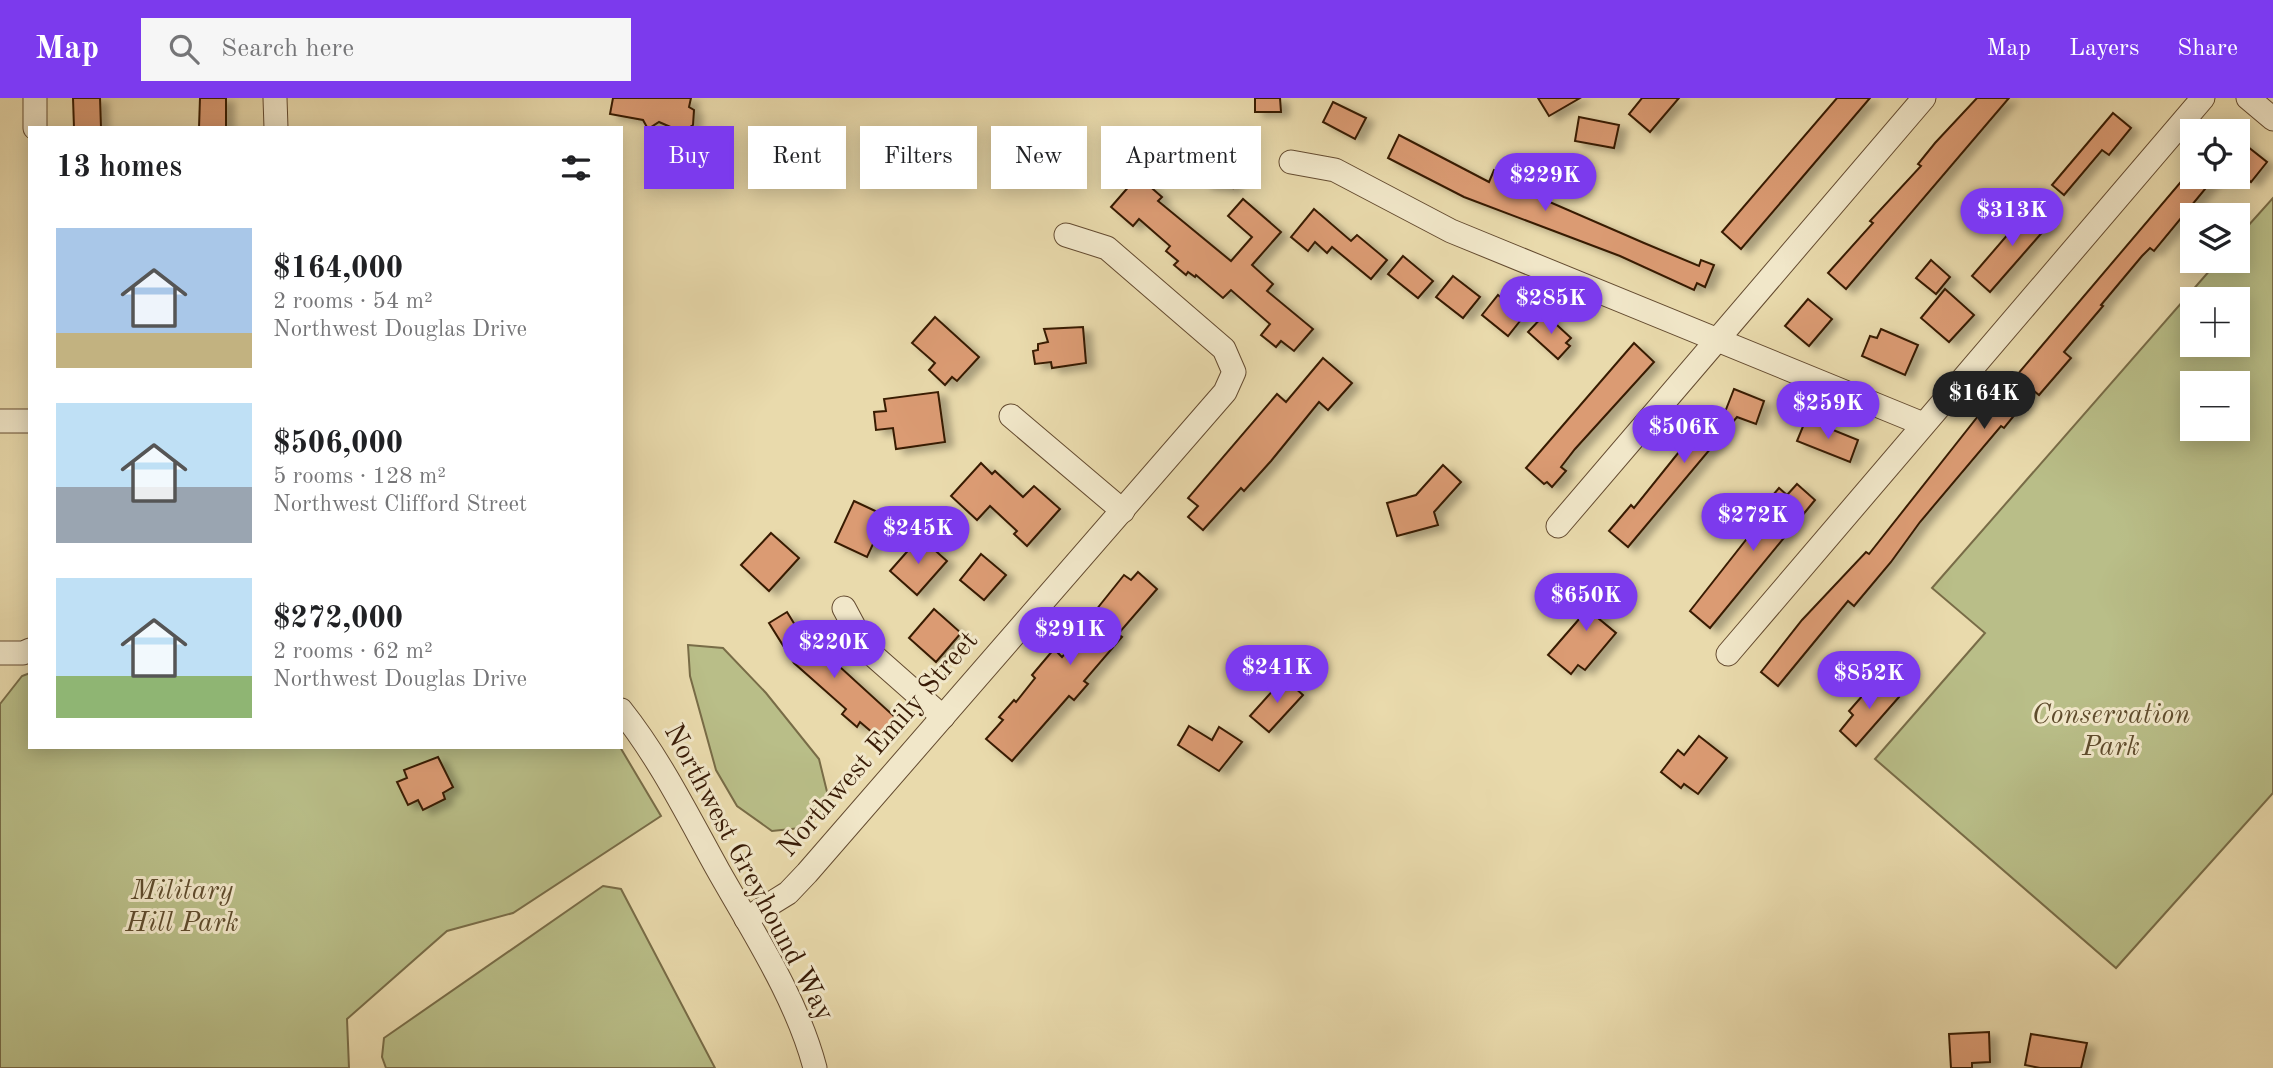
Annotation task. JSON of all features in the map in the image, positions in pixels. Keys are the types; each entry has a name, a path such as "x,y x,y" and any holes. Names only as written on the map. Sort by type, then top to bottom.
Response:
{"street":[{"path":"35,98 35,126"},
{"path":"275,98 276,126"},
{"path":"1558,526 1719,342 1924,98"},
{"path":"1728,654 2203,98"},
{"path":"2248,98 2273,119"},
{"path":"1291,162 1335,170 1451,231 1923,424"},
{"name":"Northwest Emily Street","path":"746,919 788,893 1225,392 1234,372 1224,349 1107,248 1066,235"},
{"path":"1011,416 1123,511"},
{"path":"0,421 28,421"},
{"path":"844,608 866,649 943,716"},
{"path":"0,653 26,651"},
{"name":"Northwest Greyhound Way","path":"623,712 658,762 746,919 783,990 814,1068"}],"green space":[{"name":"Conservation Park","path":"2273,198 2273,793 2116,968 1875,759 1985,633 1932,588 2180,304 2180,357 2250,357 2250,287 2195,287 2208,273 2250,273 2250,224"},
{"path":"688,645 723,648 766,693 819,759 831,808 801,828 772,831 737,806 716,770 690,676"},
{"name":"Military Hill Park","path":"28,674 28,749 621,749 661,816 513,913 447,931 347,1019 349,1068 0,1068 0,704 22,676"},
{"path":"603,886 621,889 715,1068 386,1068 382,1057 384,1038"}],"building":[{"path":"73,98 100,98 101,126 74,126"},
{"path":"200,98 226,98 226,126 199,126"},
{"path":"613,98 691,98 689,107 694,110 691,126 668,126 659,122 646,126 643,120 610,114"},
{"path":"1255,98 1280,98 1281,112 1255,112"},
{"path":"1538,98 1580,98 1549,116"},
{"path":"1642,98 1679,98 1650,132 1629,114"},
{"path":"1837,98 1870,98 1741,249 1722,232"},
{"path":"1977,98 2009,98 1846,289 1828,273 1873,223 1870,221 1921,166 1918,164 1935,143"},
{"path":"1333,102 1366,118 1355,139 1323,122"},
{"path":"2113,113 2131,128 2109,155 2102,150 2064,195 2052,185"},
{"path":"1579,117 1619,125 1614,148 1575,141"},
{"path":"1399,135 1489,182 1494,170 1518,180 1515,187 1644,243 1699,266 1701,260 1714,265 1705,287 1697,283 1694,290 1620,256 1464,197 1388,158"},
{"path":"2250,149 2267,162 2250,181"},
{"path":"2180,183 2180,189 2205,189 2194,203 2180,203 2180,219 2154,251 2150,248 2142,256 2064,352 2071,358 2039,395 2034,391 2004,428 2001,426 1854,606 1848,601 1778,686 1761,672 1802,620 1866,552 1869,554 1986,406 1989,408"},
{"path":"1127,189 1153,189 1162,197 1158,201 1231,261 1252,237 1228,216 1243,199 1281,232 1252,265 1273,284 1267,291 1313,329 1294,351 1281,341 1276,347 1261,335 1270,324 1231,290 1223,298 1196,275 1195,277 1188,272 1186,275 1174,265 1178,261 1166,251 1170,246 1139,219 1133,226 1111,207"},
{"path":"2034,204 2053,220 1990,292 1972,276"},
{"path":"1314,209 1351,241 1357,235 1387,260 1371,279 1332,247 1327,253 1315,242 1308,251 1291,237"},
{"path":"1403,256 1433,281 1418,298 1388,274"},
{"path":"1931,260 1950,277 1936,294 1916,278"},
{"path":"1453,276 1480,297 1463,318 1436,297"},
{"path":"1945,289 1974,315 1949,342 1921,318"},
{"path":"1498,295 1524,316 1508,336 1482,315"},
{"path":"1808,299 1832,319 1809,346 1785,326"},
{"path":"1545,314 1571,338 1566,343 1570,346 1558,359 1528,332"},
{"path":"935,317 979,357 957,381 952,377 945,385 929,370 935,363 912,343"},
{"path":"1083,327 1086,363 1052,368 1051,362 1035,364 1033,351 1038,350 1038,344 1048,342 1044,329"},
{"path":"1881,329 1918,345 1905,375 1862,356 1870,336 1877,338"},
{"path":"1634,343 1654,362 1575,449 1561,467 1566,471 1552,487 1547,482 1544,484 1526,468"},
{"path":"1323,358 1352,383 1328,410 1319,402 1244,491 1241,488 1203,530 1188,517 1198,506 1188,498 1277,394 1286,402"},
{"path":"1734,389 1764,401 1756,424 1737,417 1628,547 1609,531 1631,505 1634,508 1683,447 1679,443 1700,416 1718,430"},
{"path":"938,392 945,442 896,449 893,428 876,430 874,412 886,411 884,399"},
{"path":"1806,419 1858,440 1850,462 1797,441"},
{"path":"981,463 992,474 995,471 1023,497 1034,486 1060,509 1027,546 1014,534 1017,531 990,506 977,520 951,496"},
{"path":"1443,465 1461,482 1434,512 1438,525 1397,536 1387,503 1416,495"},
{"path":"1797,484 1815,500 1710,628 1690,611 1767,513 1761,509 1779,488 1787,495"},
{"path":"854,501 886,516 867,557 835,542"},
{"path":"771,533 799,558 769,591 741,565"},
{"path":"920,537 947,561 917,595 890,571"},
{"path":"981,554 1006,575 984,600 960,580"},
{"path":"1138,572 1157,589 1118,634 1122,637 1084,681 1088,684 1074,700 1069,696 1012,761 986,739 1003,720 999,717 1014,700 1016,702 1035,678 1032,675 1054,649 1062,657 1084,633 1080,630 1124,575 1131,580"},
{"path":"1619,589 1598,618 1616,633 1585,670 1578,665 1571,674 1548,655 1580,618 1573,612 1593,590"},
{"path":"934,609 961,633 936,662 909,638"},
{"path":"787,612 808,646 825,661 828,656 897,719 880,739 860,722 857,727 842,714 846,709 794,663 769,623"},
{"path":"1284,678 1303,695 1269,732 1250,716"},
{"path":"1878,678 1899,697 1856,746 1840,731 1853,715 1849,711"},
{"path":"1189,726 1212,740 1219,727 1242,742 1219,771 1178,745"},
{"path":"1699,736 1727,758 1698,794 1684,784 1681,788 1661,772 1678,750 1684,755"},
{"path":"438,757 453,787 443,793 445,799 423,810 418,800 408,805 397,782 407,778 404,770"},
{"path":"1989,1032 1990,1062 1972,1063 1972,1068 1951,1068 1949,1034"},
{"path":"2031,1034 2087,1043 2081,1068 2040,1068 2025,1065"}]}
